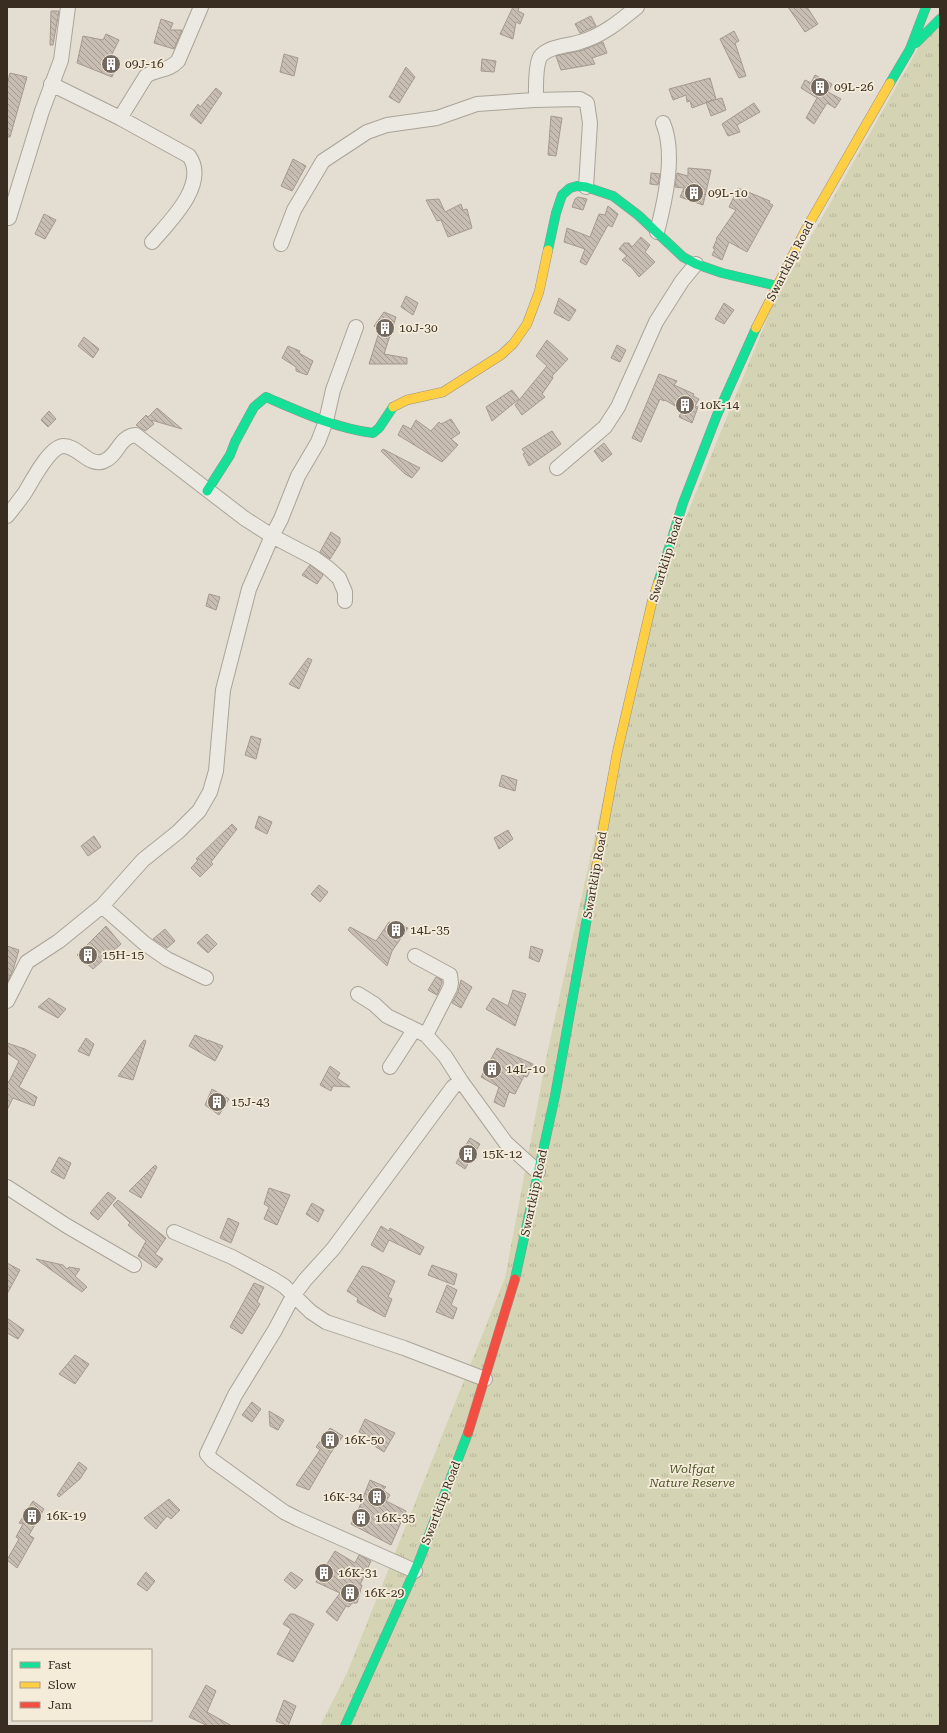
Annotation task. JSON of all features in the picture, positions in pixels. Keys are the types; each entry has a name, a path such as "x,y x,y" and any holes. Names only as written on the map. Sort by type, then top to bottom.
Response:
{"main road":[{"name":"Swartklip Road","path":"345,1726 415,1572 472,1421 515,1281 531,1213 538,1172 555,1096 617,753 652,602 683,503 717,415 755,329 776,286 816,210 910,49 926,7"},
{"name":"Swartklip Road","path":"910,49 940,19"},
{"path":"207,491 220,474 254,407 266,397 307,415 362,432 373,433 379,428 394,406 407,400 443,392 501,355 513,344 527,324 539,292 556,212 562,195 570,188 577,186 586,187 613,196 627,205 683,256 696,264 722,273 776,286"}],"street":[{"path":"10,218 51,84 61,60 68,7"},
{"path":"120,118 146,76 152,72 174,67 201,7"},
{"path":"536,100 538,63 546,52 560,46 581,42 614,26 637,7"},
{"path":"51,84 120,118 188,156 193,162 194,172 192,184 182,207 152,242"},
{"path":"281,244 294,210 323,162 367,132 387,125 437,118 477,104 580,99 587,103 590,123 586,187"},
{"path":"657,232 665,196 669,152 668,133 663,123"},
{"path":"557,468 605,427 618,407 656,322 682,280 696,264"},
{"path":"7,1001 27,962 59,941 102,906 143,860 178,832 199,811 210,792 216,771 223,690 249,589 281,519 298,476 318,442 326,421 333,390 356,327"},
{"path":"7,516 23,495 41,466 56,449 61,446 72,447 97,462 104,462 109,459 124,440 132,435 138,436 207,491 272,536 314,558 328,568 339,578 345,592 345,601"},
{"path":"102,906 125,928 167,959 206,978"},
{"path":"390,1067 420,1033 450,988 450,975 415,956"},
{"path":"358,994 374,1004 387,1016 420,1033 445,1056 461,1081 506,1143 538,1172"},
{"path":"415,1572 294,1517 209,1458 208,1454 235,1395 275,1330 293,1296 305,1280 333,1249 453,1087 461,1081"},
{"path":"7,1187 67,1226 134,1265"},
{"path":"174,1232 232,1257 284,1286 311,1312 326,1322 397,1345 485,1379"}],"green space":[{"name":"Wolfgat Nature Reserve","path":"940,10 940,1726 320,1726 347,1673 505,1278 547,1054 641,627 774,302"}],"building":[{"path":"513,7 519,7 518,11 524,14 520,24 516,22 513,39 500,34"},
{"path":"788,7 807,7 818,24 805,32"},
{"path":"51,11 59,11 53,45 50,45"},
{"path":"591,16 596,26 580,33 575,24"},
{"path":"161,19 173,23 170,30 182,30 174,49 154,43"},
{"path":"734,31 739,41 735,43 746,76 739,78 720,39"},
{"path":"106,34 119,40 111,56 119,59 112,77 77,63 83,36 103,40"},
{"path":"603,42 607,53 592,58 595,64 561,70 556,56 583,50"},
{"path":"284,54 298,58 294,76 280,72"},
{"path":"482,59 496,61 494,72 481,71"},
{"path":"406,67 415,77 399,103 389,97"},
{"path":"10,73 27,77 10,137 7,137 7,85"},
{"path":"815,75 832,84 828,92 841,99 835,108 827,103 814,124 806,118 817,98 801,88 805,80 811,83"},
{"path":"710,78 716,99 692,108 690,101 687,102 686,95 673,100 669,89"},
{"path":"216,88 222,93 201,124 190,115 198,104 200,107"},
{"path":"722,98 726,110 711,116 706,102"},
{"path":"754,103 760,112 737,125 740,132 728,136 722,124"},
{"path":"551,116 562,118 556,156 548,155"},
{"path":"293,159 306,166 292,191 281,186"},
{"name":"09L-10","path":"688,168 711,170 703,205 680,197 684,188 675,187 677,173 688,176"},
{"path":"651,173 660,174 658,185 650,184"},
{"path":"738,188 770,201 769,203 773,205 747,252 729,242 722,260 712,255 715,249 713,248 716,239 736,210 729,207"},
{"path":"578,197 587,199 583,210 572,207 575,199"},
{"path":"439,199 445,212 461,204 463,210 467,209 472,228 448,237 441,220 437,221 426,200"},
{"path":"608,206 618,214 612,227 608,225 586,265 580,262 585,249 564,242 567,228 590,237 599,214 605,215"},
{"path":"44,214 56,220 45,239 35,234"},
{"path":"641,237 650,245 645,252 655,262 639,277 632,268 622,260 627,256 619,249 624,243 629,243 632,247"},
{"path":"406,296 418,303 413,315 401,307"},
{"path":"559,298 576,310 569,321 554,313"},
{"path":"724,303 734,310 724,324 715,319"},
{"path":"384,312 396,317 384,354 407,358 407,364 369,364 380,329 374,326"},
{"path":"84,337 99,349 93,358 78,346"},
{"path":"547,340 568,359 552,376 553,378 542,394 545,397 522,415 515,405 547,366 536,356"},
{"path":"617,345 626,350 620,362 611,358"},
{"path":"288,346 300,351 299,353 313,361 307,375 296,371 296,367 282,358"},
{"path":"659,374 677,381 674,385 694,394 693,396 699,399 695,406 698,407 692,423 679,417 682,410 665,400 660,399 641,442 632,438"},
{"path":"512,390 519,399 492,421 486,407"},
{"path":"157,408 182,429 151,420 154,424 145,431 136,425 146,415 148,417"},
{"path":"49,411 56,419 48,427 41,420"},
{"path":"451,419 460,433 451,439 458,445 442,462 398,435 403,425 411,429 416,420 431,431 439,422 441,424"},
{"path":"552,431 561,444 529,466 523,454 525,453 522,449"},
{"path":"604,443 612,454 602,462 594,451"},
{"path":"383,449 420,468 412,478 405,474 381,451"},
{"path":"331,532 340,538 340,543 330,559 320,552"},
{"path":"310,565 323,575 317,584 302,575"},
{"path":"209,594 220,597 216,610 206,606"},
{"path":"308,658 312,660 299,689 289,684"},
{"path":"251,736 261,739 256,759 245,755"},
{"path":"502,775 517,780 515,791 499,786"},
{"path":"259,816 272,822 267,834 255,828"},
{"path":"232,824 237,829 211,862 213,864 200,877 191,868 198,860 196,859"},
{"path":"508,830 513,839 499,849 494,838"},
{"path":"94,836 101,847 88,856 81,846"},
{"path":"319,885 328,892 320,902 311,894"},
{"path":"389,922 408,928 392,951 387,966 348,930 350,927 376,941"},
{"path":"106,926 121,944 93,969 77,955"},
{"path":"165,929 175,941 167,948 153,939"},
{"path":"207,934 217,944 208,953 197,943"},
{"path":"7,946 19,950 8,981"},
{"path":"531,946 543,950 539,962 529,958"},
{"path":"436,977 442,980 437,995 428,990"},
{"path":"461,980 472,987 461,1008 452,1003 458,992"},
{"path":"513,990 526,994 515,1026 486,1009 493,998 508,1006"},
{"path":"49,998 66,1009 58,1018 38,1007"},
{"path":"195,1035 207,1040 206,1042 208,1040 223,1046 215,1061 189,1046"},
{"path":"86,1038 94,1044 89,1056 78,1051"},
{"path":"144,1040 146,1041 133,1080 118,1076"},
{"path":"7,1043 25,1049 36,1055 19,1087 37,1097 34,1106 13,1098 7,1110 7,1081 9,1082 19,1061 7,1053"},
{"path":"497,1048 533,1064 527,1077 524,1076 515,1094 509,1092 504,1107 494,1102 499,1087 481,1077"},
{"path":"330,1066 340,1073 337,1078 350,1087 333,1086 331,1091 320,1085"},
{"name":"15J-43","path":"212,1089 229,1099 219,1115 205,1105"},
{"name":"15K-12","path":"470,1138 480,1144 465,1169 456,1163"},
{"path":"59,1157 71,1163 64,1179 51,1172"},
{"path":"155,1165 157,1167 141,1198 129,1191"},
{"path":"269,1188 290,1195 277,1225 264,1219 269,1207 264,1204"},
{"path":"108,1192 116,1198 98,1220 90,1213"},
{"path":"118,1200 166,1238 155,1254 163,1259 156,1268 138,1256 146,1241 128,1225 130,1223 113,1205"},
{"path":"312,1203 324,1210 318,1222 306,1214"},
{"path":"228,1218 239,1223 231,1243 220,1238"},
{"path":"381,1226 389,1231 390,1228 424,1247 420,1255 389,1240 383,1252 371,1245"},
{"path":"36,1259 63,1265 67,1269 69,1267 80,1269 75,1276 87,1287 82,1292"},
{"path":"7,1263 20,1270 7,1294"},
{"path":"432,1265 457,1274 454,1285 428,1275"},
{"path":"362,1266 370,1268 395,1281 388,1297 392,1299 385,1317 357,1302 358,1298 347,1291"},
{"path":"254,1283 264,1287 257,1302 260,1304 242,1334 230,1327"},
{"path":"447,1285 457,1290 451,1305 457,1308 453,1319 436,1312"},
{"path":"7,1318 24,1330 18,1339 7,1333"},
{"path":"75,1355 89,1364 75,1384 59,1374"},
{"path":"252,1402 261,1409 252,1422 242,1415"},
{"path":"269,1411 284,1420 278,1430 270,1426"},
{"path":"365,1419 395,1433 384,1452 373,1445 377,1440 359,1432"},
{"path":"330,1428 343,1436 330,1454 309,1490 296,1485 320,1450 316,1447"},
{"path":"79,1462 87,1468 80,1479 59,1497 57,1495"},
{"path":"370,1480 386,1487 383,1490 390,1495 386,1501 406,1511 391,1545 351,1524"},
{"path":"169,1499 180,1510 171,1519 167,1516 156,1529 144,1518"},
{"path":"33,1501 44,1509 29,1535 34,1538 17,1568 7,1560 19,1539 16,1537 23,1524 19,1523"},
{"path":"335,1551 355,1563 359,1555 371,1561 360,1585 362,1585 357,1603 352,1603 349,1607 346,1606 337,1621 326,1612 340,1593 316,1582"},
{"path":"146,1572 155,1581 147,1591 137,1584"},
{"path":"291,1572 303,1580 295,1589 284,1580"},
{"path":"290,1614 294,1614 314,1624 293,1662 277,1654 291,1629 283,1624"},
{"path":"206,1685 216,1691 207,1712 232,1726 208,1726 189,1717"},
{"path":"284,1700 296,1706 288,1726 276,1721"}],"traffic: fast":[{"path":"890,83 910,49 926,7"},
{"path":"916,43 940,19"},
{"path":"548,250 556,213 562,195 570,188 577,186 586,187 613,196 638,215 683,257 696,264 722,273 777,286"},
{"path":"658,583 683,503 717,415 756,328"},
{"path":"207,491 230,455 235,442 254,407 266,397 305,414 359,431 373,433 379,428 393,407"},
{"path":"515,1279 555,1096 596,868"},
{"path":"345,1726 419,1561 468,1433"}],"traffic: slow":[{"path":"756,328 806,229 890,83"},
{"path":"393,407 407,400 443,392 501,355 513,344 527,324 539,292 548,250"},
{"path":"596,868 617,753 652,602 658,583"}],"traffic: jam":[{"path":"468,1433 515,1279"}],"place":[{"name":"09J-16","path":"111,64"},
{"name":"09L-26","path":"820,87"},
{"name":"09L-10","path":"694,193"},
{"name":"10J-30","path":"385,328"},
{"name":"10K-14","path":"685,405"},
{"name":"14L-35","path":"396,930"},
{"name":"15H-15","path":"88,955"},
{"name":"14L-10","path":"492,1069"},
{"name":"15J-43","path":"217,1102"},
{"name":"15K-12","path":"468,1154"},
{"name":"16K-50","path":"330,1440"},
{"name":"16K-34","path":"377,1497"},
{"name":"16K-19","path":"32,1516"},
{"name":"16K-35","path":"361,1518"},
{"name":"16K-31","path":"324,1573"},
{"name":"16K-29","path":"350,1593"}]}
